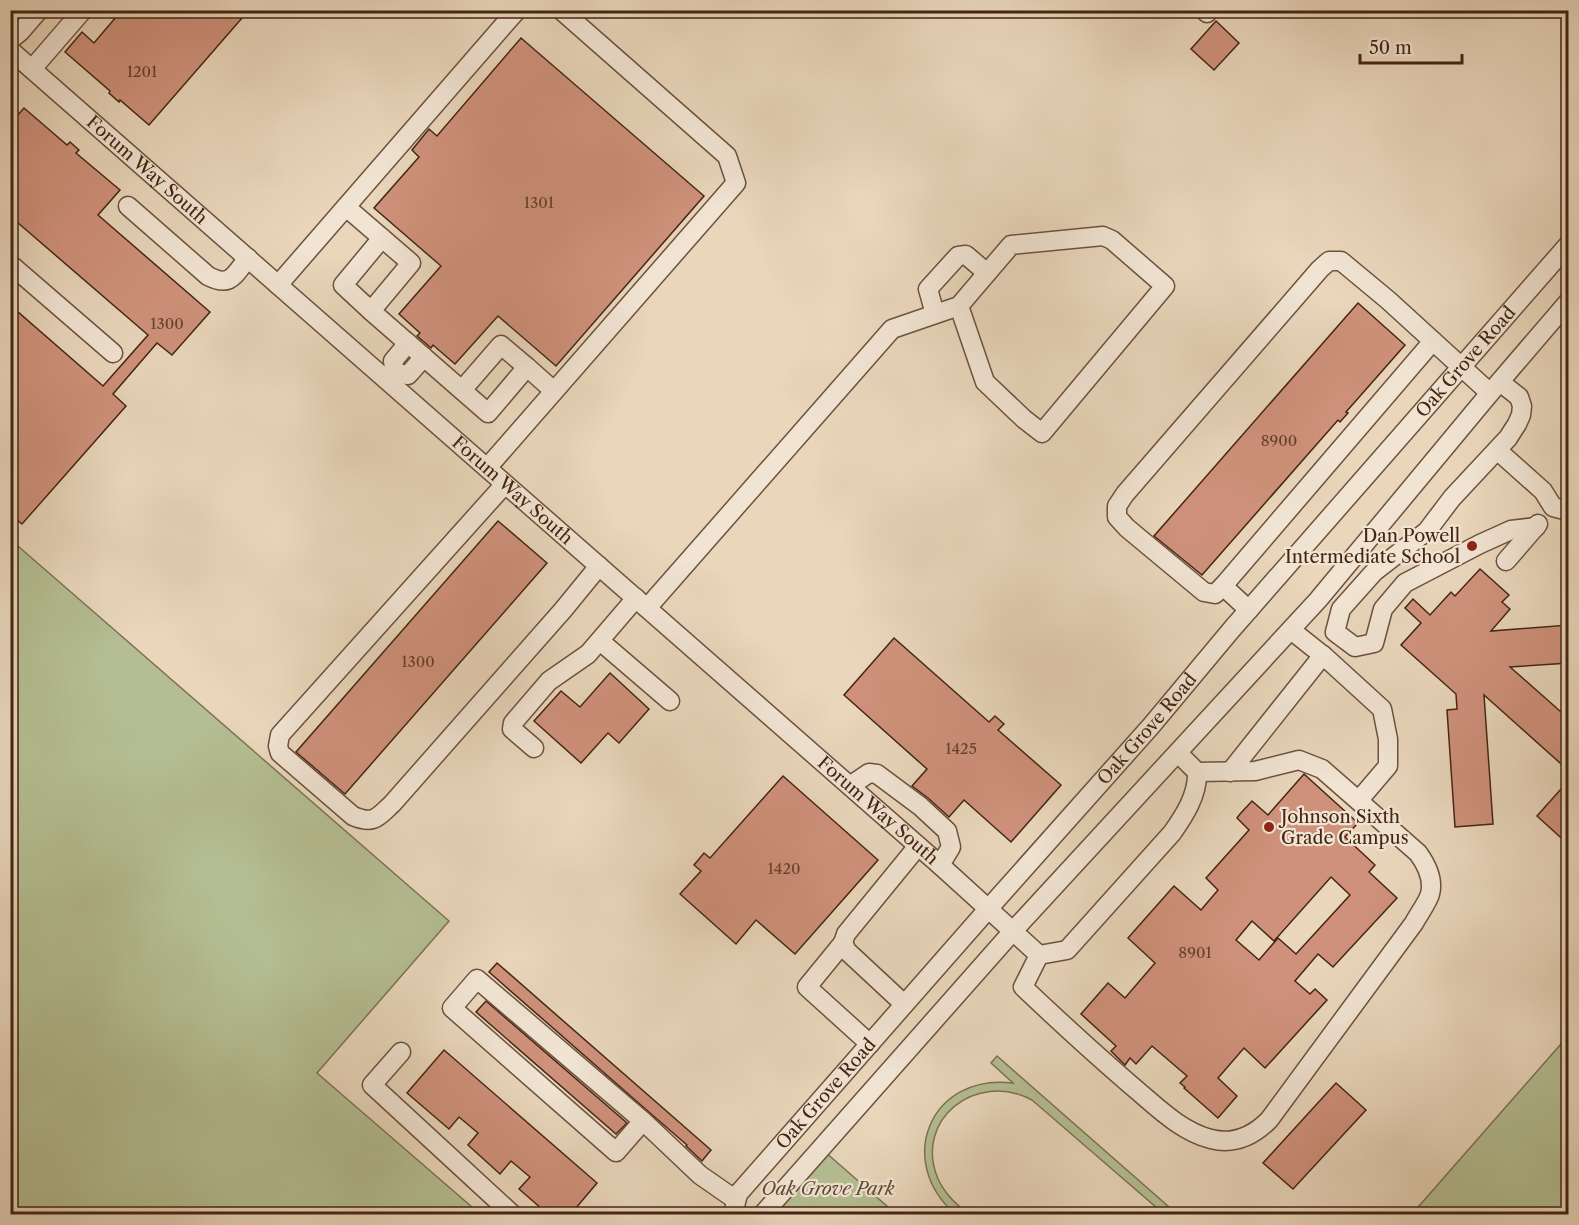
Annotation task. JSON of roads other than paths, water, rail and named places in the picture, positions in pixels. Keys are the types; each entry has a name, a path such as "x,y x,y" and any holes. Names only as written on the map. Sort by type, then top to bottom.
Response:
{"street":[{"path":"10,40 39,10"},
{"path":"32,69 83,10"},
{"path":"278,285 517,10"},
{"path":"487,468 736,183 727,156 561,10"},
{"path":"1204,10 1207,13 1209,10"},
{"name":"Forum Way South","path":"10,51 278,285 392,377 487,468 989,908 1039,955"},
{"path":"128,206 208,276 217,281 225,282 230,279 248,258"},
{"path":"346,207 411,263 371,310"},
{"path":"534,748 512,729 513,723 549,681 588,654 641,603 892,329 959,306 1011,246 1103,236 1112,240 1165,286 1042,433 985,382 959,306"},
{"path":"382,238 343,285 408,343 488,413 527,367"},
{"name":"Oak Grove Road","path":"735,1207 738,1194 1152,726 1249,610 1569,245"},
{"path":"935,314 928,289 958,256 966,255 987,273"},
{"path":"1433,341 1215,594 1204,592 1127,528 1117,517 1117,506 1125,494 1320,269 1329,261 1341,261 1352,269 1433,341 1462,367 1495,387 1519,397 1522,406 1521,416 1508,438 1452,498 1427,531 1374,572 1341,609 1335,632 1355,647 1374,643 1383,609 1405,583 1511,530 1536,527"},
{"path":"10,264 113,353"},
{"name":"Oak Grove Road","path":"763,1215 1013,931 1325,591 1569,302"},
{"path":"408,343 393,361 392,377 408,375 424,357"},
{"path":"462,390 501,345 554,391"},
{"path":"1497,450 1561,509 1536,527 1506,561"},
{"path":"505,484 280,735 278,746 280,753 353,816 364,821 375,819 392,804 563,610 598,566"},
{"path":"1223,586 1249,610"},
{"path":"1290,630 1323,655 1382,709 1388,739 1388,766 1359,800"},
{"path":"600,641 670,701"},
{"path":"1230,772 1323,655"},
{"path":"1178,753 1197,772 1255,771 1299,760 1322,769 1418,853 1430,879 1431,894 1414,923 1269,1120 1257,1131 1232,1141 1213,1140 1194,1134 1174,1121 1110,1068 1023,987 1039,955 1067,950 1172,833 1186,812 1197,780 1197,772"},
{"path":"850,786 869,772 877,774 920,806 947,831 951,847 940,865"},
{"path":"870,1044 807,987 843,943 846,934 918,846"},
{"path":"843,943 847,951 904,1004"},
{"path":"643,1121 616,1152 452,1008 477,979 643,1121 735,1207"},
{"path":"401,1052 372,1085 512,1215"}],"place":[{"name":"Dan Powell Intermediate School","path":"1472,546"},
{"name":"Johnson Sixth Grade Campus","path":"1269,827"}],"park label":[{"name":"Oak Grove Park","path":"828,1189"}]}
